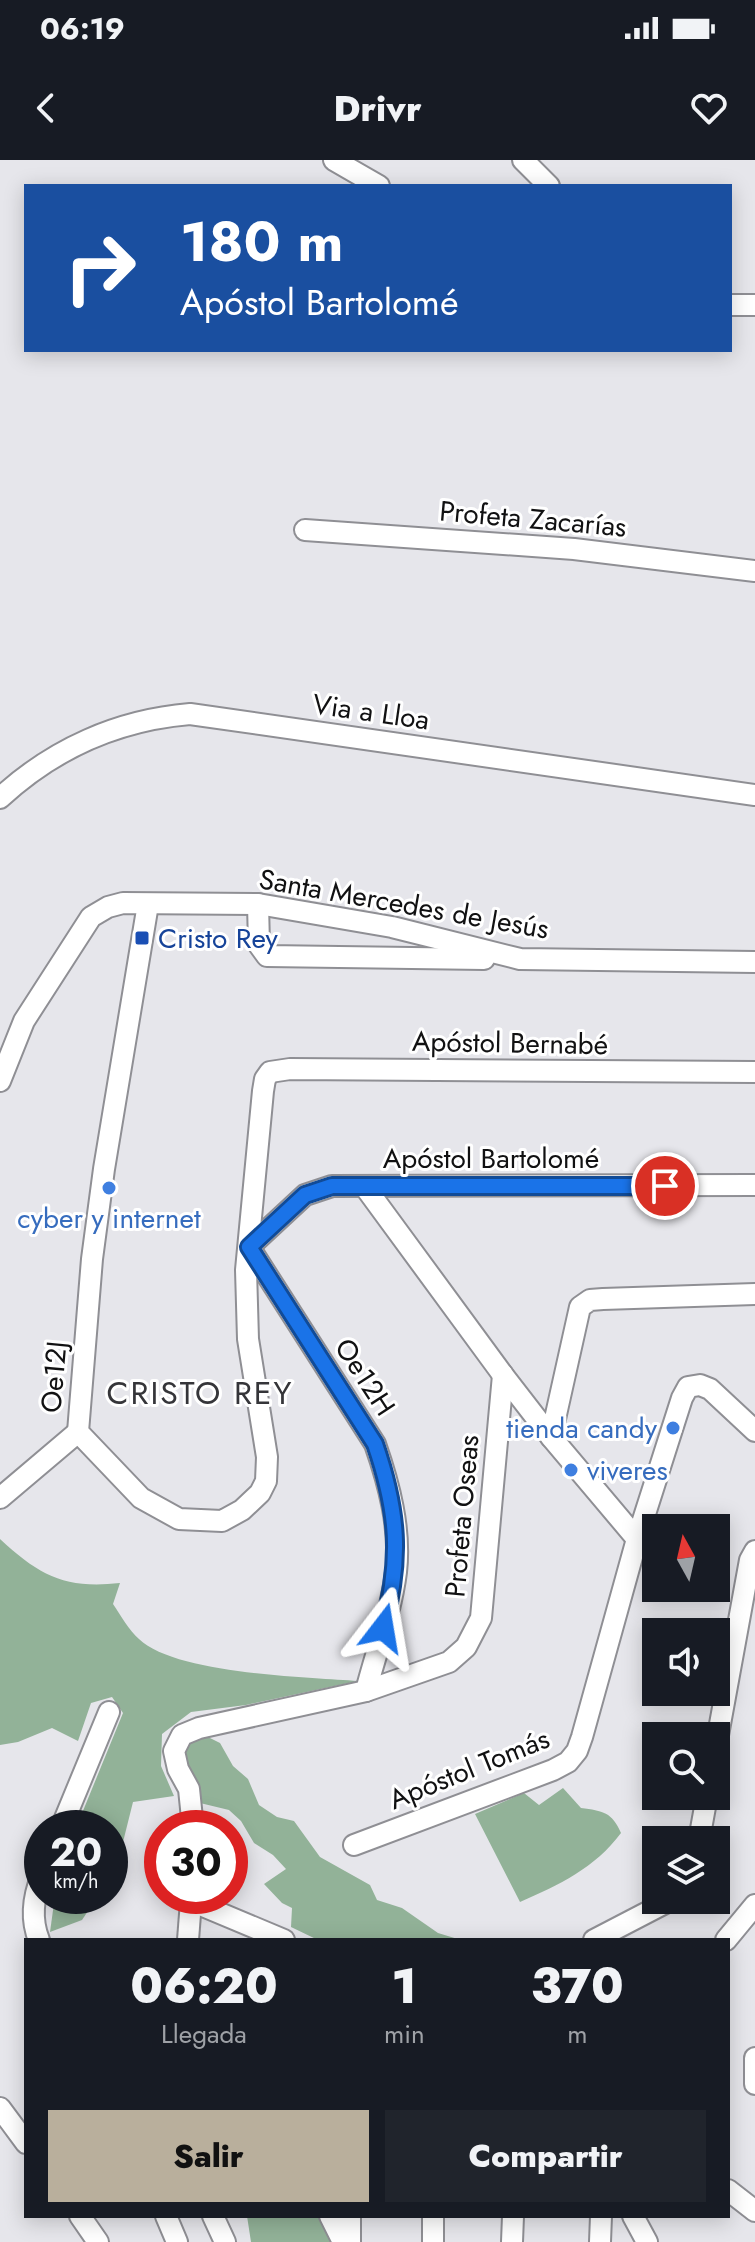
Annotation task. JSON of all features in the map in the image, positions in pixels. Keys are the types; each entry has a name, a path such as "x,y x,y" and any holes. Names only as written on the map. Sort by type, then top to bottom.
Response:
{"street":[{"path":"334,160 376,184"},
{"path":"523,160 547,184"},
{"path":"732,305 755,305"},
{"name":"Profeta Zacarías","path":"305,530 574,549 755,571"},
{"name":"Via a Lloa","path":"0,798 19,780 53,757 88,739 158,717 190,714 755,795"},
{"name":"Santa Mercedes de Jesús","path":"0,1081 24,1021 91,917 123,903 258,904 392,927 520,959 755,962"},
{"name":"Oe12J","path":"148,904 92,1259 78,1432 141,1498 179,1519 222,1521 242,1510 260,1493 266,1481 267,1457 248,1339 246,1270 267,1075"},
{"path":"258,904 259,945 267,956 520,959"},
{"name":"Apóstol Bernabé","path":"267,1075 275,1069 755,1072"},
{"name":"Apóstol Bartolomé","path":"249,1247 305,1195 332,1186 755,1185"},
{"path":"365,1187 503,1375 637,1539"},
{"name":"Oe12H","path":"249,1247 375,1444 385,1474 395,1524 396,1570 366,1691"},
{"path":"551,1437 580,1307 590,1300 603,1299 755,1294"},
{"name":"Profeta Oseas","path":"191,1810 189,1789 174,1760 174,1751 182,1735 199,1728 366,1691 449,1662 466,1647 481,1618 503,1375"},
{"name":"Apóstol Tomás","path":"354,1845 568,1762 577,1751 592,1707 637,1539 688,1387 700,1385 710,1389 755,1431"},
{"path":"0,1498 78,1432"},
{"path":"720,1722 750,1560 755,1551"},
{"path":"68,1810 109,1712"},
{"path":"728,1938 755,1905"},
{"path":"34,1914 39,1938"},
{"path":"188,1938 190,1914"},
{"path":"221,1914 255,1933 276,1938"},
{"path":"598,1938 644,1914"},
{"path":"755,2058 755,2084"},
{"path":"2,2113 24,2140"},
{"path":"730,2192 755,2211"},
{"path":"81,2218 98,2242"},
{"path":"167,2218 177,2242"},
{"path":"214,2218 225,2242"},
{"path":"331,2218 343,2242"},
{"path":"350,2218 350,2242"},
{"path":"433,2218 433,2242"},
{"path":"512,2242 513,2218"},
{"path":"600,2242 601,2218"},
{"path":"634,2218 647,2242"}],"green space":[{"path":"0,1539 28,1562 54,1577 84,1584 120,1583 113,1604 135,1635 157,1651 181,1660 243,1672 358,1681 246,1705 191,1712 162,1734 161,1766 174,1796 133,1802 128,1822 128,1810 83,1810 123,1713 112,1697 91,1703 78,1741 52,1728 18,1742 0,1745"},
{"path":"206,1736 220,1743 233,1766 248,1779 259,1805 277,1817 294,1821 320,1857 370,1885 377,1900 402,1908 438,1933 454,1938 314,1938 291,1927 292,1908 282,1903 264,1884 286,1869 273,1855 254,1843 248,1833 248,1810 229,1810 200,1803 197,1782 182,1756 188,1744"},
{"path":"563,1788 581,1808 610,1817 621,1833 588,1866 520,1902 475,1814 524,1793 539,1805"},
{"path":"52,1914 86,1914 82,1920 50,1932"},
{"path":"247,2218 319,2218 332,2242 251,2242"}],"place":[{"name":"Cristo Rey","path":"142,938"},
{"name":"cyber y internet","path":"109,1188"},
{"name":"tienda candy","path":"673,1428"},
{"name":"viveres","path":"571,1470"}],"district":[{"name":"CRISTO REY","path":"200,1393"}],"route":[{"path":"383,1628 396,1570 396,1538 385,1474 375,1444 249,1247 305,1195 332,1186 665,1186"}]}
